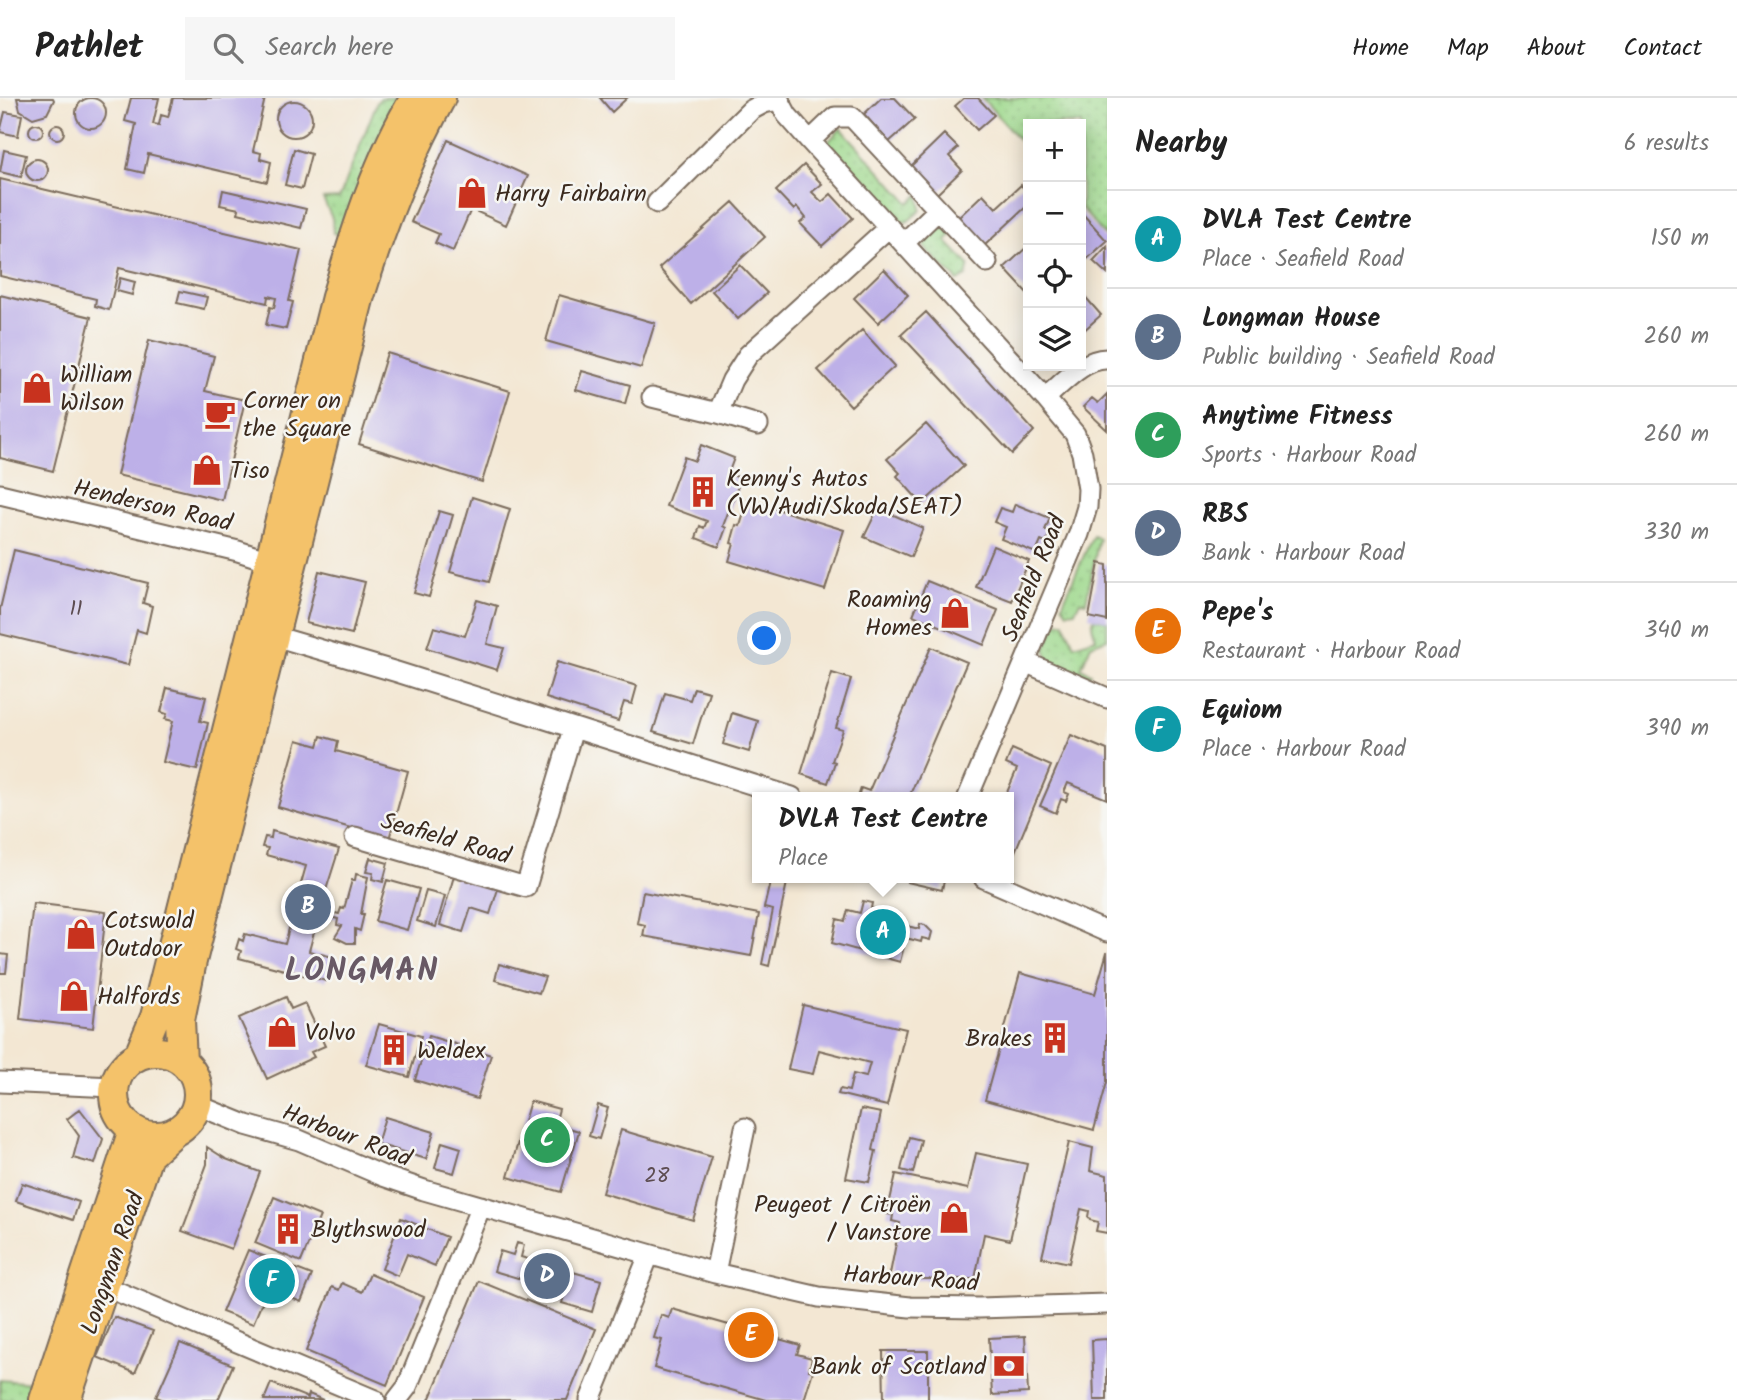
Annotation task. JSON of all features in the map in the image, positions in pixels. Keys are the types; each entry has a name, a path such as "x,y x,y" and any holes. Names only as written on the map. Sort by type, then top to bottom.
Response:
{"highway":[{"path":"182,1061 180,1020 187,984 274,636 279,569 348,256 384,160 415,98"},
{"path":"139,1055 155,1017 279,569 367,271 409,160 441,98"},
{"path":"162,1052 182,1061 191,1070 196,1081 197,1105 192,1117 172,1134 145,1136 123,1122 117,1112 113,1099 118,1073 127,1062 139,1055 162,1052"},
{"name":"Longman Road","path":"44,1400 133,1130"},
{"name":"Longman Road","path":"66,1400 148,1156 172,1134"}],"street":[{"name":"Seafield Road","path":"778,99 787,115 810,142 1075,434 1086,472 1087,507 1079,534 970,792"},
{"path":"657,202 751,110 778,99"},
{"path":"810,142 835,117 852,117 987,262"},
{"path":"904,243 938,210"},
{"path":"718,412 732,380 748,355 889,227"},
{"path":"1045,398 1084,365 1107,359"},
{"path":"652,397 718,412 758,425"},
{"name":"Henderson Road","path":"0,494 238,551 279,569"},
{"path":"274,636 776,792"},
{"name":"Seafield Road","path":"1025,662 1107,698"},
{"name":"Seafield Road","path":"355,836 526,887 573,729"},
{"path":"995,883 1107,932"},
{"path":"0,1082 114,1087"},
{"name":"Harbour Road","path":"197,1105 246,1125 299,1140 383,1176 649,1255 819,1297 910,1307 1107,1304"},
{"path":"715,1273 745,1128"},
{"path":"397,1400 407,1387 481,1206"},
{"path":"590,1400 649,1255"},
{"path":"104,1286 375,1400"}],"green space":[{"path":"381,98 401,98 341,236 333,233 332,218 323,199 339,198 377,102"},
{"path":"982,98 1107,98 1107,238 1086,214 1086,119 1023,119 1023,144"},
{"path":"841,128 909,203 919,195 921,210 907,222 902,221 828,142"},
{"path":"945,228 954,233 946,241 969,265 966,276 958,281 924,247 932,234"},
{"path":"1093,535 1099,538 1086,602 1080,601 1075,611 1067,612 1062,605"},
{"path":"1094,618 1107,621 1107,639 1091,645 1081,668 1091,673 1090,675 1083,677 1050,662 1045,649 1056,623 1064,622 1074,645 1096,638 1092,626"},
{"path":"0,1380 32,1383 29,1400 0,1400"}],"building":[{"path":"17,98 54,100 47,114 33,118 20,110"},
{"path":"91,98 102,102 106,113 102,124 91,128 80,124 76,113 80,102"},
{"path":"131,98 159,98 153,124 159,125 161,115 168,117 173,98 265,98 253,151 261,153 260,159 271,162 267,182 148,154 144,173 127,169 136,124 125,121"},
{"path":"600,98 627,98 612,112"},
{"path":"881,98 895,98 915,119 889,142 864,114"},
{"path":"964,98 978,98 994,115 977,130 955,106"},
{"path":"294,101 306,107 312,119 306,131 294,137 282,131 276,119 282,107"},
{"path":"5,112 22,115 18,136 0,132"},
{"path":"33,124 39,124 43,131 39,138 33,138 29,134 29,128"},
{"path":"54,125 60,125 64,132 60,139 54,139 50,135 50,129"},
{"path":"944,134 958,148 949,156 962,170 937,194 911,166"},
{"name":"Harry Fairbairn","path":"448,140 528,176 506,225 471,209 453,251 435,243 439,234 411,222"},
{"path":"294,149 311,154 302,189 285,185"},
{"path":"4,150 26,155 21,177 0,172"},
{"path":"37,159 47,166 48,170 41,180 37,181 27,174 26,170 33,160"},
{"path":"804,165 822,184 812,192 822,202 831,194 853,218 822,246 800,223 806,218 797,207 794,210 776,191"},
{"path":"0,179 301,250 289,301 293,302 286,329 266,325 270,307 274,308 276,298 268,296 267,303 119,268 109,310 95,306 96,299 0,276"},
{"path":"1021,185 1023,187 1023,210 984,246 958,218 983,194 996,208"},
{"path":"223,190 306,209 301,228 238,213 239,209 220,205"},
{"path":"733,202 765,237 691,304 659,268"},
{"path":"1086,218 1107,241 1086,260"},
{"path":"1107,246 1107,274 1093,261"},
{"path":"1023,251 1023,289 1004,268"},
{"path":"740,265 767,293 738,319 712,291"},
{"path":"884,269 908,295 878,323 854,298"},
{"path":"120,278 135,282 132,295 117,291"},
{"path":"180,291 207,297 204,309 177,303"},
{"name":"William Wilson","path":"0,295 91,317 53,471 0,458"},
{"path":"559,295 655,323 641,368 546,341"},
{"path":"1086,298 1101,315 1086,328"},
{"path":"926,312 1034,431 1012,454 901,335"},
{"path":"862,330 895,366 851,406 818,370"},
{"path":"149,340 214,356 205,391 245,400 222,500 117,475"},
{"path":"387,353 510,391 482,482 359,444"},
{"path":"582,371 630,385 625,404 576,390"},
{"path":"1107,394 1107,430 1083,407 1092,398 1098,403"},
{"path":"926,424 964,466 922,504 897,476 900,473 887,459"},
{"name":"Kenny's Autos (VW/Audi/Skoda/SEAT)","path":"701,445 734,458 728,474 741,478 723,526 726,528 719,547 696,538 700,526 704,528 707,521 666,506 684,457 695,461"},
{"path":"472,497 510,509 489,582 450,572"},
{"path":"748,500 844,530 825,590 729,561 736,525 740,526"},
{"path":"1015,504 1050,518 1045,530 1050,532 1046,543 1041,541 1036,553 1001,539 1006,527 994,522 1000,508 1012,512"},
{"path":"878,508 923,528 911,557 864,537"},
{"path":"439,511 453,515 429,597 414,593"},
{"path":"993,546 1029,561 1012,601 976,587"},
{"path":"14,550 148,583 143,603 152,606 146,633 137,630 128,665 0,634 0,609"},
{"path":"1099,563 1107,565 1107,621 1089,617"},
{"path":"319,571 365,582 352,634 306,623"},
{"name":"Roaming Homes","path":"927,581 998,610 984,645 913,615"},
{"path":"477,600 497,606 487,644 504,648 497,670 427,648 434,627 465,636"},
{"path":"931,647 967,662 911,792 860,792 861,788 869,791"},
{"path":"557,662 637,686 632,704 624,702 618,721 546,698"},
{"path":"832,673 851,679 836,728 843,730 832,761 835,762 828,783 801,774"},
{"path":"167,688 206,697 200,721 208,723 197,770 163,762 173,721 165,719 167,714 161,712"},
{"path":"694,688 709,692 693,744 653,732 665,693 690,700"},
{"path":"732,713 758,721 749,752 723,744"},
{"path":"1071,735 1107,750 1107,799 1068,783 1064,792 1069,794 1066,801 1061,799 1056,813 1040,806"},
{"path":"321,736 338,741 336,751 408,771 389,839 278,807 297,740 318,746"},
{"path":"1012,749 1051,766 1014,854 1014,792 1007,792 1017,769 1006,764"},
{"path":"272,831 339,849 320,909 339,914 341,908 344,909 356,874 368,877 361,914 364,914 360,931 355,929 355,943 347,943 335,937 342,926 337,925 338,919 319,914 309,951 333,957 326,981 239,958 241,951 236,949 239,939 243,941 245,934 285,944 306,866 266,855 268,848 262,847 265,837 271,838"},
{"path":"370,858 388,863 383,882 372,879 373,873 366,872"},
{"path":"454,876 498,889 490,914 471,908 463,932 440,925"},
{"path":"387,880 419,889 407,930 375,921"},
{"path":"770,883 787,883 769,966 762,964 773,910 764,908"},
{"path":"911,883 943,883 942,890"},
{"path":"426,891 445,896 436,927 417,921"},
{"path":"643,892 759,914 751,956 643,936 645,925 637,923"},
{"path":"863,901 872,903 871,908 882,911 880,919 919,929 920,924 925,925 932,932 930,940 922,938 921,942 906,938 900,962 832,943 837,919 845,921 848,910 860,913"},
{"path":"33,903 106,912 93,1028 20,1019"},
{"name":"Brakes","path":"1107,952 1107,1082 1094,1130 985,1100 1020,973 1095,994"},
{"path":"0,954 8,955 6,973 0,973"},
{"path":"499,964 545,977 539,993 495,980"},
{"name":"Volvo","path":"286,997 291,1009 305,1003 325,1046 311,1052 314,1057 267,1079 239,1018"},
{"path":"803,1005 906,1029 887,1106 838,1094 840,1089 849,1091 853,1074 866,1077 870,1063 819,1050 813,1074 788,1069"},
{"name":"Weldex","path":"379,1024 421,1036 409,1077 366,1065"},
{"path":"429,1036 491,1055 477,1099 415,1080"},
{"path":"530,1101 559,1109 555,1124 579,1131 561,1192 508,1177"},
{"path":"598,1105 608,1108 599,1139 589,1136"},
{"path":"80,1109 103,1139 95,1164 73,1158 79,1136 67,1119"},
{"path":"861,1109 881,1113 869,1182 846,1178"},
{"path":"385,1117 434,1132 426,1159 377,1144"},
{"path":"621,1130 712,1157 693,1220 602,1193"},
{"path":"909,1137 921,1140 913,1173 901,1170"},
{"path":"442,1142 461,1148 454,1173 435,1168"},
{"path":"1069,1142 1093,1148 1090,1171 1107,1175 1107,1233 1096,1231 1098,1222 1090,1220 1089,1211 1081,1209 1069,1263 1042,1257"},
{"path":"207,1147 226,1159 260,1172 231,1249 182,1231 207,1164"},
{"name":"Peugeot / Citroën / Vanstore","path":"976,1153 1027,1164 1010,1240 984,1234 975,1279 889,1279 900,1223 892,1221 893,1215 887,1214 896,1174 968,1189"},
{"path":"22,1183 79,1202 73,1220 16,1201"},
{"name":"Blythswood","path":"274,1197 320,1216 301,1262 255,1243"},
{"path":"401,1218 447,1237 435,1266 407,1254 398,1276 382,1269"},
{"path":"517,1243 524,1245 521,1257 601,1280 592,1312 562,1303 565,1292 494,1271 500,1251 513,1255"},
{"path":"248,1250 312,1275 301,1302 268,1288 253,1324 222,1312"},
{"path":"370,1274 424,1297 387,1385 306,1351 332,1287 339,1290 342,1283 362,1292"},
{"path":"479,1281 596,1329 567,1400 429,1400"},
{"path":"672,1309 800,1345 797,1354 812,1358 809,1370 813,1371 804,1400 766,1400 654,1368 662,1340 654,1338 661,1315 669,1318"},
{"path":"114,1317 153,1331 135,1373 97,1357"},
{"name":"Bank of Scotland","path":"1025,1336 1028,1393 992,1395 989,1338"},
{"path":"1107,1339 1107,1400 1094,1400 1092,1340"},
{"path":"180,1343 233,1365 218,1400 164,1400 156,1397"},
{"path":"883,1351 928,1351 928,1400 884,1400"},
{"path":"271,1383 308,1398 309,1394 323,1400 264,1400"}],"place":[{"name":"Harry Fairbairn","path":"472,193"},
{"name":"William Wilson","path":"37,388"},
{"name":"Corner on the Square","path":"220,414"},
{"name":"Tiso","path":"207,470"},
{"name":"Kenny's Autos (VW/Audi/Skoda/SEAT)","path":"703,492"},
{"name":"Roaming Homes","path":"955,613"},
{"name":"Longman House","path":"308,907"},
{"name":"DVLA Test Centre","path":"883,932"},
{"name":"Cotswold Outdoor","path":"81,934"},
{"name":"Halfords","path":"74,996"},
{"name":"Volvo","path":"282,1032"},
{"name":"Brakes","path":"1055,1038"},
{"name":"Weldex","path":"394,1050"},
{"name":"Anytime Fitness","path":"547,1140"},
{"name":"Peugeot / Citroën / Vanstore","path":"954,1218"},
{"name":"Blythswood","path":"288,1229"},
{"name":"RBS","path":"547,1276"},
{"name":"Equiom","path":"272,1281"},
{"name":"Pepe's","path":"751,1335"},
{"name":"Bank of Scotland","path":"1009,1366"}],"district":[{"name":"LONGMAN","path":"362,969"}]}
